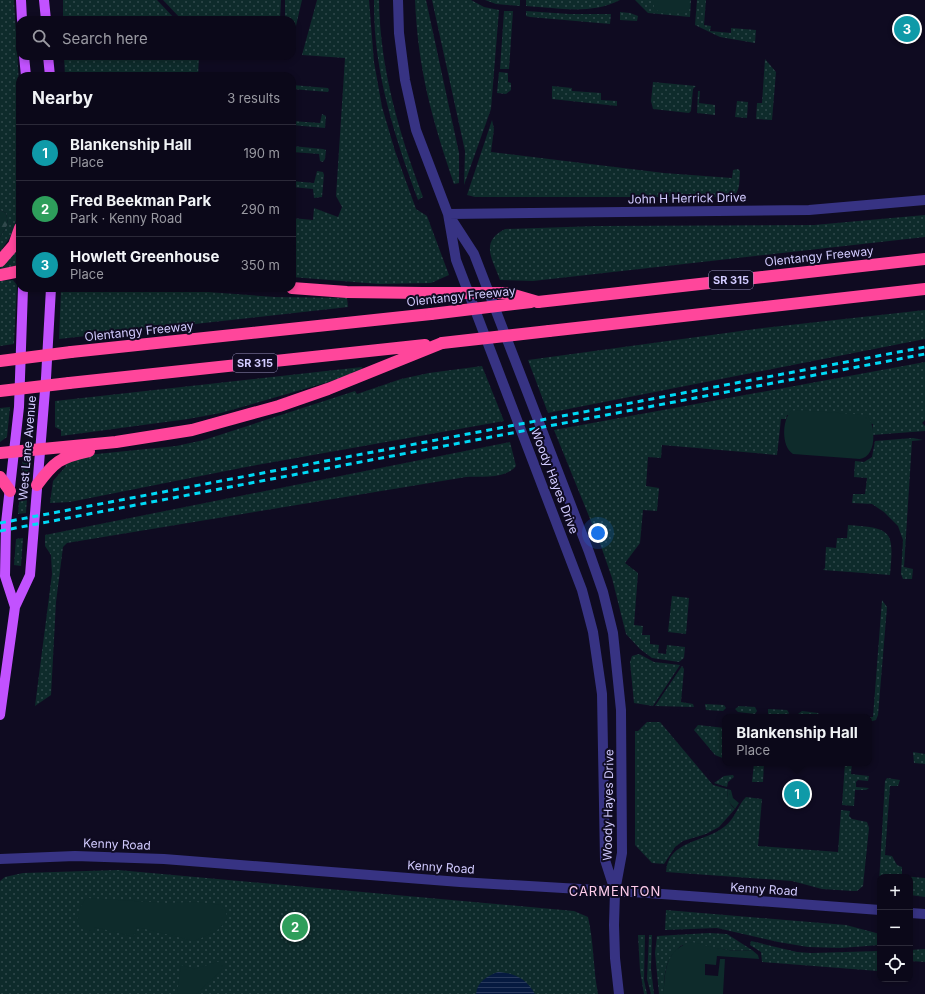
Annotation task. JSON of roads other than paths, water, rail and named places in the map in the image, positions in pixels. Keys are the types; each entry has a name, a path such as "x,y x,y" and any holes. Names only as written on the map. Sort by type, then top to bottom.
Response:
{"highway":[{"path":"0,261 14,245 16,239"},
{"name":"Olentangy Freeway","path":"0,361 925,259"},
{"path":"0,275 16,272"},
{"path":"296,288 347,292 507,293 538,302"},
{"name":"SR 315","path":"0,391 925,289"},
{"path":"0,453 40,448 116,442 192,430 279,406 328,389 442,343"},
{"path":"37,485 48,470 66,456 116,442"},
{"path":"0,477 10,491"}],"main road":[{"path":"21,0 22,16"},
{"path":"44,0 46,16"},
{"path":"24,60 26,72"},
{"path":"48,60 50,72"},
{"name":"West Lane Avenue","path":"15,606 5,576 6,523 19,407 23,292"},
{"name":"West Lane Avenue","path":"0,715 15,606 30,575 51,292"}],"street":[{"name":"Woody Hayes Drive","path":"398,0 399,33 404,80 414,123 448,214 456,260 574,569 593,632 602,694 605,860 615,891"},
{"name":"John H Herrick Drive","path":"448,214 809,210 925,200"},
{"name":"Woody Hayes Drive","path":"448,214 474,254 603,592 612,633 621,710 622,853 615,891"},
{"name":"Kenny Road","path":"0,859 74,856 164,858 460,882 615,891 877,910"},
{"path":"615,891 615,958 620,994"},
{"path":"913,913 925,914"}],"water":[{"path":"498,972 515,975 528,984 535,994 476,994 478,986 483,980"}],"railway":[{"path":"0,523 925,347"},
{"path":"0,531 925,354"}],"place":[{"name":"Howlett Greenhouse","path":"907,29"},
{"name":"Blankenship Hall","path":"797,794"},
{"name":"Fred Beekman Park","path":"295,927"}],"district":[{"name":"CARMENTON","path":"615,891"}]}
